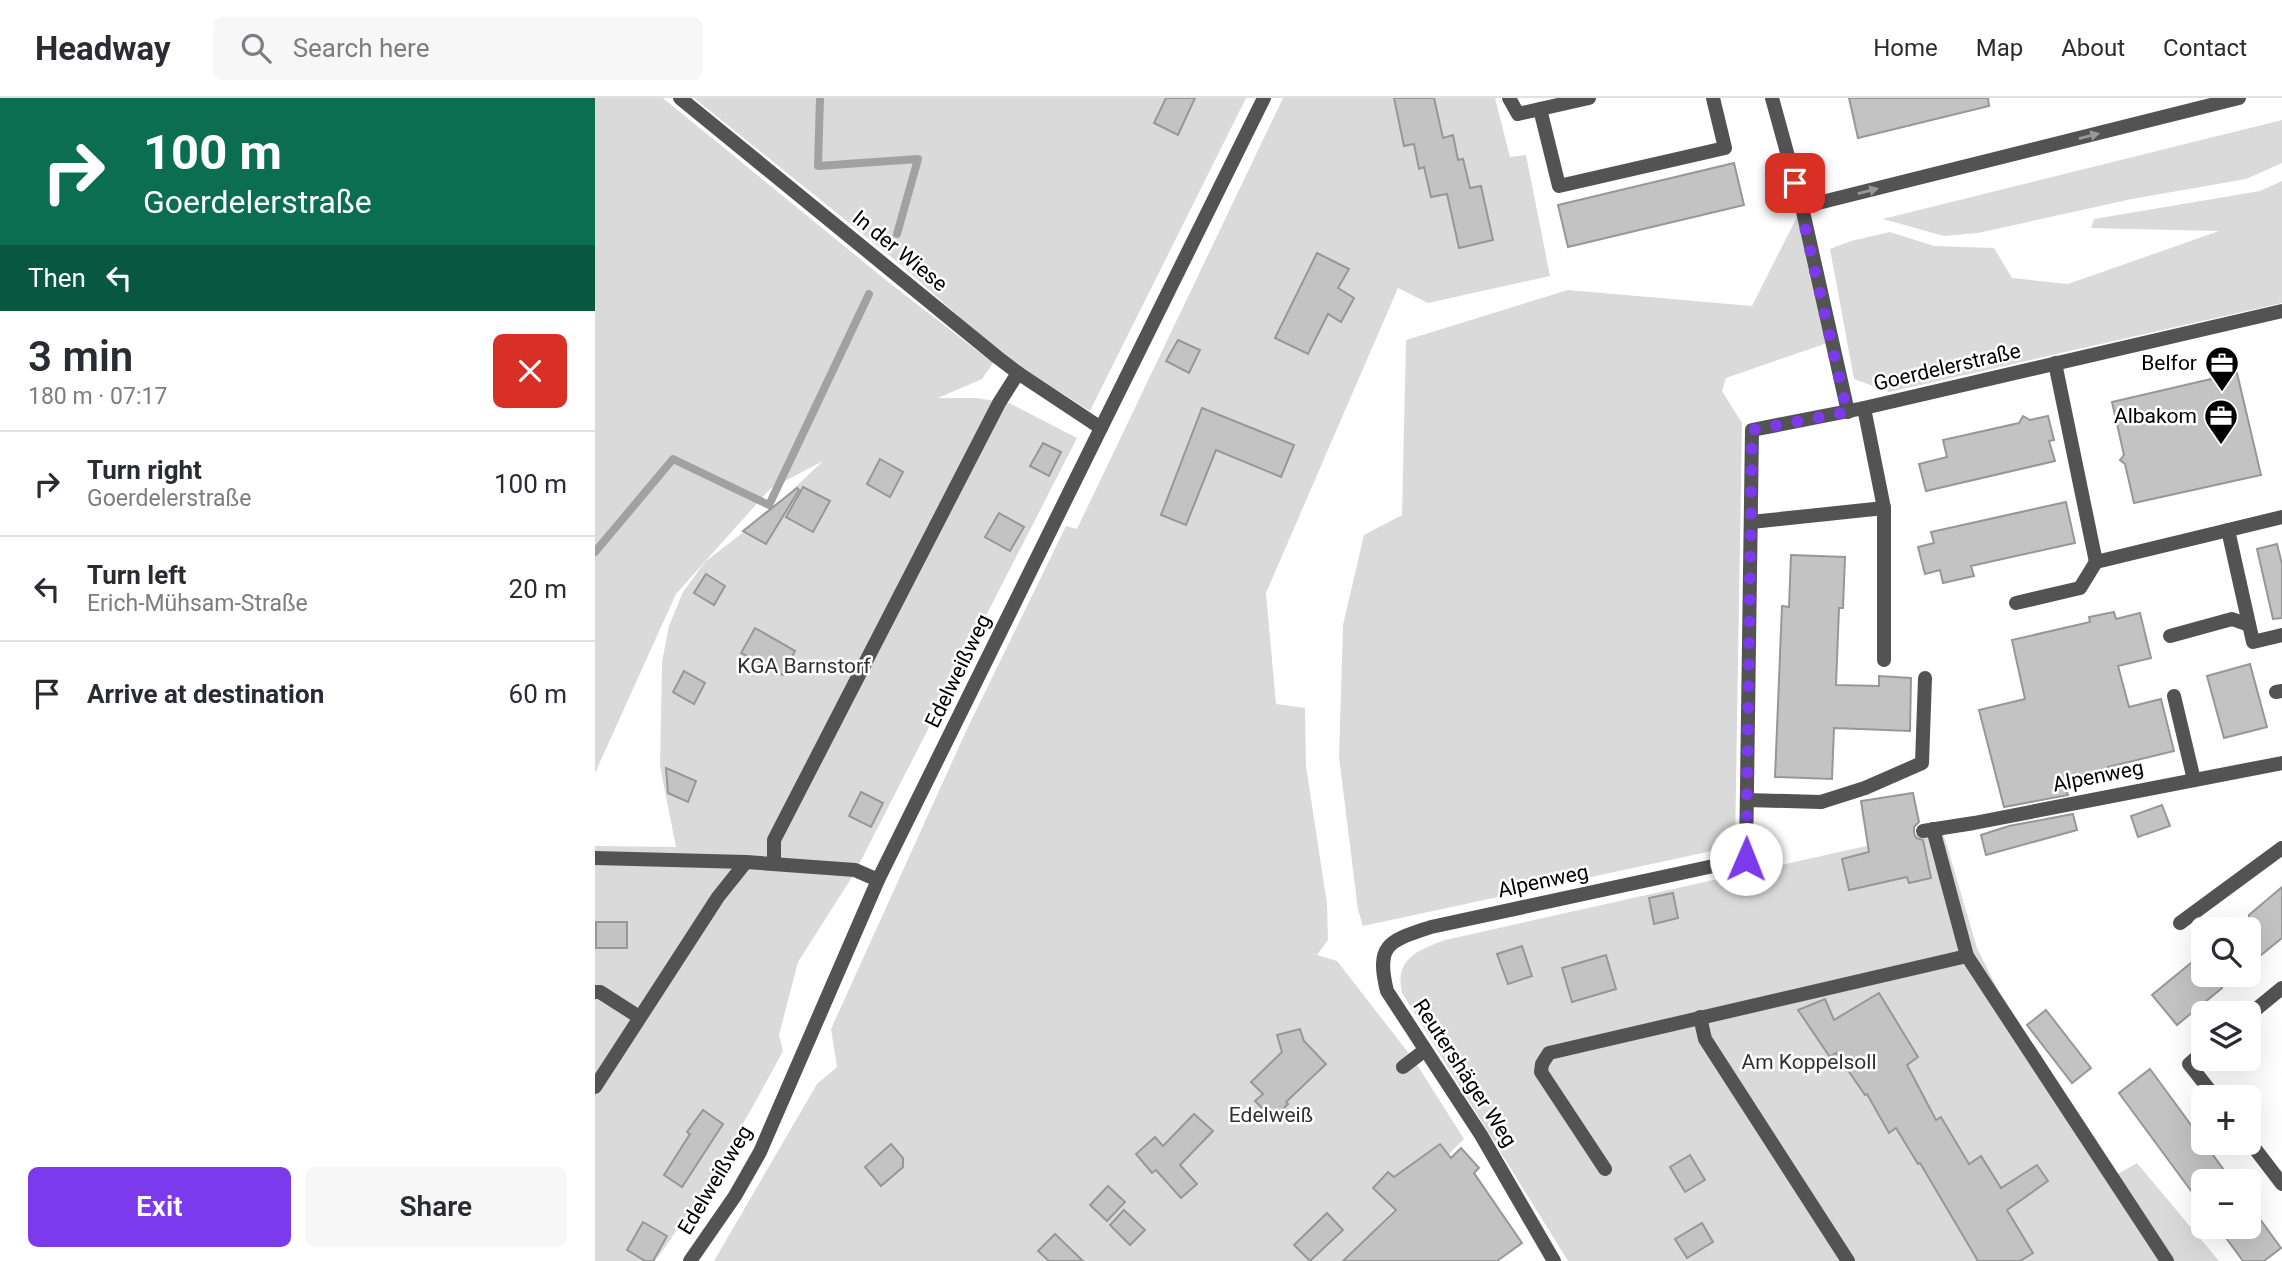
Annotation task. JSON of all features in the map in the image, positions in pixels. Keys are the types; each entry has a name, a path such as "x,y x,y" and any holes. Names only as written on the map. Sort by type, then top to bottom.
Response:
{"street":[{"name":"In der Wiese","path":"680,98 1018,373 1101,428"},
{"name":"Edelweißweg","path":"690,1261 735,1196 760,1152 878,880 1264,98"},
{"path":"1509,98 1518,114 1589,98"},
{"path":"1540,109 1559,187 1725,148 1713,98"},
{"path":"1772,98 1802,207 1847,412"},
{"path":"1802,207 2239,98"},
{"name":"Goerdelerstraße","path":"1746,859 1752,430 1847,412 2282,311"},
{"path":"2016,603 2080,588 2096,562 2055,363"},
{"path":"774,864 774,840 999,403 1018,373"},
{"path":"1864,408 1884,508 1884,660"},
{"path":"1751,522 1884,508"},
{"path":"2096,562 2282,517"},
{"path":"2228,530 2253,642 2282,635"},
{"path":"2170,636 2232,619 2249,625"},
{"path":"1747,800 1821,802 1865,788 1922,763 1925,678"},
{"path":"2174,696 2194,780"},
{"name":"Alpenweg","path":"1967,956 1928,830 2282,763"},
{"path":"2180,923 2282,849"},
{"path":"595,858 746,862 855,870 878,880"},
{"name":"Alpenweg","path":"1431,927 1746,859"},
{"path":"595,1087 718,897 746,862"},
{"name":"Reutershäger Weg","path":"1431,927 1396,939 1384,950 1381,970 1387,991 1481,1135 1554,1261"},
{"path":"1605,1169 1541,1072 1549,1053 1967,956 2167,1261"},
{"path":"2261,1005 2282,988"},
{"path":"595,992 600,992 639,1017"},
{"path":"1700,1017 1705,1039 1848,1261"},
{"path":"1403,1067 1425,1050"},
{"path":"2195,1071 2206,1085"},
{"path":"2260,1155 2282,1184"}],"green space":[{"name":"KGA Barnstorf","path":"595,98 663,98 887,281 993,363 982,379 938,398 976,398 1009,403 1077,438 854,874 798,962 779,1035 783,1051 723,1158 655,1261 595,1261 595,846 676,847 660,766 662,662 669,626 683,592 705,562 769,512 823,461 770,489 676,594 595,773"},
{"path":"694,98 1246,98 1090,411 1003,356 900,264"},
{"name":"Edelweiß","path":"1283,98 1495,98 1510,157 1526,155 1550,276 1428,303 1398,288 1266,593 1276,704 1305,708 1306,766 1327,904 1328,940 1317,955 1337,961 1414,1060 1464,1139 1343,1261 714,1261 817,1084 837,1067 831,1029 967,729 1066,526 1077,529"},
{"path":"2282,120 2282,163 2246,179 2132,199 1978,233 1944,236 1883,219"},
{"path":"2282,181 2282,303 1889,392 1854,379 1830,249 1890,232 1934,246 1994,248 2012,278 2068,284 2219,231 2091,228 2094,219 2260,191"},
{"path":"1802,207 1833,341 1726,378 1722,391 1742,423 1735,846 1363,926 1358,910 1339,757 1343,625 1364,535 1402,515 1406,340 1568,290 1752,306"},
{"name":"Am Koppelsoll","path":"1942,829 1977,948 1999,992 2168,1261 1568,1261 1402,993 1402,972 1410,958 1417,952 1445,940"},
{"path":"2137,1163 2191,1228 2191,1239 2201,1239 2219,1261 2173,1261 2116,1175"}],"building":[{"path":"1166,98 1195,98 1178,135 1154,123"},
{"path":"1394,98 1434,98 1443,138 1453,135 1458,160 1463,159 1470,188 1481,186 1493,240 1459,248 1447,194 1431,197 1424,167 1419,169 1414,144 1404,146"},
{"path":"1849,98 1988,98 1989,106 1858,138"},
{"path":"1734,163 1744,205 1568,247 1558,205"},
{"path":"1317,253 1349,269 1338,288 1354,298 1341,322 1328,314 1308,354 1275,338"},
{"path":"1178,340 1200,350 1189,373 1166,361"},
{"path":"2237,373 2261,475 2134,503 2125,464 2120,460 2124,455 2112,402"},
{"path":"1202,408 1294,445 1281,477 1216,450 1186,525 1161,515"},
{"path":"2023,416 2030,420 2048,416 2054,440 2049,441 2055,461 1926,491 1919,464 1947,457 1943,440 2019,423"},
{"path":"1043,443 1061,452 1049,476 1030,466"},
{"path":"880,459 903,472 890,497 867,484"},
{"path":"803,487 830,501 813,532 786,517"},
{"path":"797,488 799,490 766,544 743,531"},
{"path":"2066,502 2075,543 1971,566 1974,576 1943,583 1940,570 1925,574 1918,547 1934,543 1931,532"},
{"path":"999,513 1024,527 1010,551 985,537"},
{"path":"2277,544 2282,564 2282,618 2273,619 2257,549"},
{"path":"1791,555 1845,557 1843,608 1839,608 1836,685 1879,686 1879,676 1911,678 1910,731 1834,728 1832,779 1775,777 1782,606 1789,607"},
{"path":"706,574 725,586 714,605 694,593"},
{"path":"2114,612 2116,619 2140,613 2151,658 2118,666 2129,707 2161,699 2174,751 2108,767 2110,773 2064,783 2068,795 2004,807 1979,710 2025,699 2012,640 2090,622 2089,617"},
{"path":"755,628 795,651 783,675 741,653"},
{"path":"2250,664 2267,727 2224,738 2207,676"},
{"path":"684,671 705,683 694,704 673,692"},
{"path":"666,768 696,781 688,802 668,793"},
{"path":"861,792 883,803 871,827 849,816"},
{"path":"1913,793 1919,822 1914,827 1914,833 1916,838 1923,840 1931,878 1909,883 1907,877 1849,890 1842,859 1869,852 1861,801"},
{"path":"2162,805 2170,826 2138,837 2131,816"},
{"path":"2073,814 2077,830 1986,855 1981,835 2009,826"},
{"path":"2282,887 2282,938 2261,955 2261,917 2249,915"},
{"path":"1673,893 1678,918 1654,924 1649,898"},
{"path":"596,922 627,922 627,948 596,948"},
{"path":"1522,946 1532,976 1508,984 1497,954"},
{"path":"1606,955 1616,989 1572,1002 1562,968"},
{"path":"2191,963 2191,987 2222,988 2206,1001 2191,1001 2191,1013 2177,1025 2152,995"},
{"path":"1879,993 1918,1057 1907,1065 1936,1120 1941,1117 1969,1164 1981,1156 2001,1188 2037,1165 2048,1181 2007,1210 2033,1253 2020,1261 1978,1261 1896,1128 1889,1133 1867,1094 1865,1095 1836,1053 1830,1057 1798,1010 1825,999 1834,1020"},
{"path":"2046,1010 2091,1068 2072,1083 2027,1025"},
{"path":"1300,1029 1304,1041 1326,1064 1286,1102 1288,1104 1273,1119 1255,1101 1263,1094 1251,1082 1282,1052 1277,1035"},
{"path":"2150,1069 2191,1125 2191,1155 2213,1155 2223,1169 2191,1169 2191,1191 2119,1093"},
{"path":"703,1110 723,1124 682,1187 664,1175 690,1134 687,1132"},
{"path":"1194,1114 1213,1131 1180,1165 1197,1184 1181,1198 1156,1170 1152,1173 1136,1154 1155,1137 1163,1146"},
{"path":"891,1144 903,1158 903,1167 881,1186 865,1167"},
{"path":"1440,1144 1451,1158 1461,1148 1479,1168 1474,1173 1522,1243 1497,1261 1343,1261 1396,1210 1373,1188 1388,1172 1394,1177"},
{"path":"1690,1155 1705,1180 1685,1192 1670,1167"},
{"path":"1108,1186 1125,1202 1107,1221 1090,1205"},
{"path":"1124,1210 1145,1230 1130,1245 1110,1225"},
{"path":"1327,1213 1343,1230 1310,1261 1294,1245"},
{"path":"2261,1220 2281,1248 2264,1261 2243,1261 2227,1239 2261,1239"},
{"path":"643,1222 667,1236 653,1261 645,1261 627,1250"},
{"path":"1702,1223 1713,1242 1687,1258 1675,1239"},
{"path":"1055,1234 1083,1261 1049,1261 1038,1251"}],"waterway":[{"path":"820,98 818,166 918,159 897,234"},
{"path":"595,552 673,459 769,505 869,294"}],"place":[{"name":"Belfor","path":"2222,393"},
{"name":"Albakom","path":"2221,446"}],"route":[{"path":"1746,859 1752,430 1847,412 1795,183"}]}
